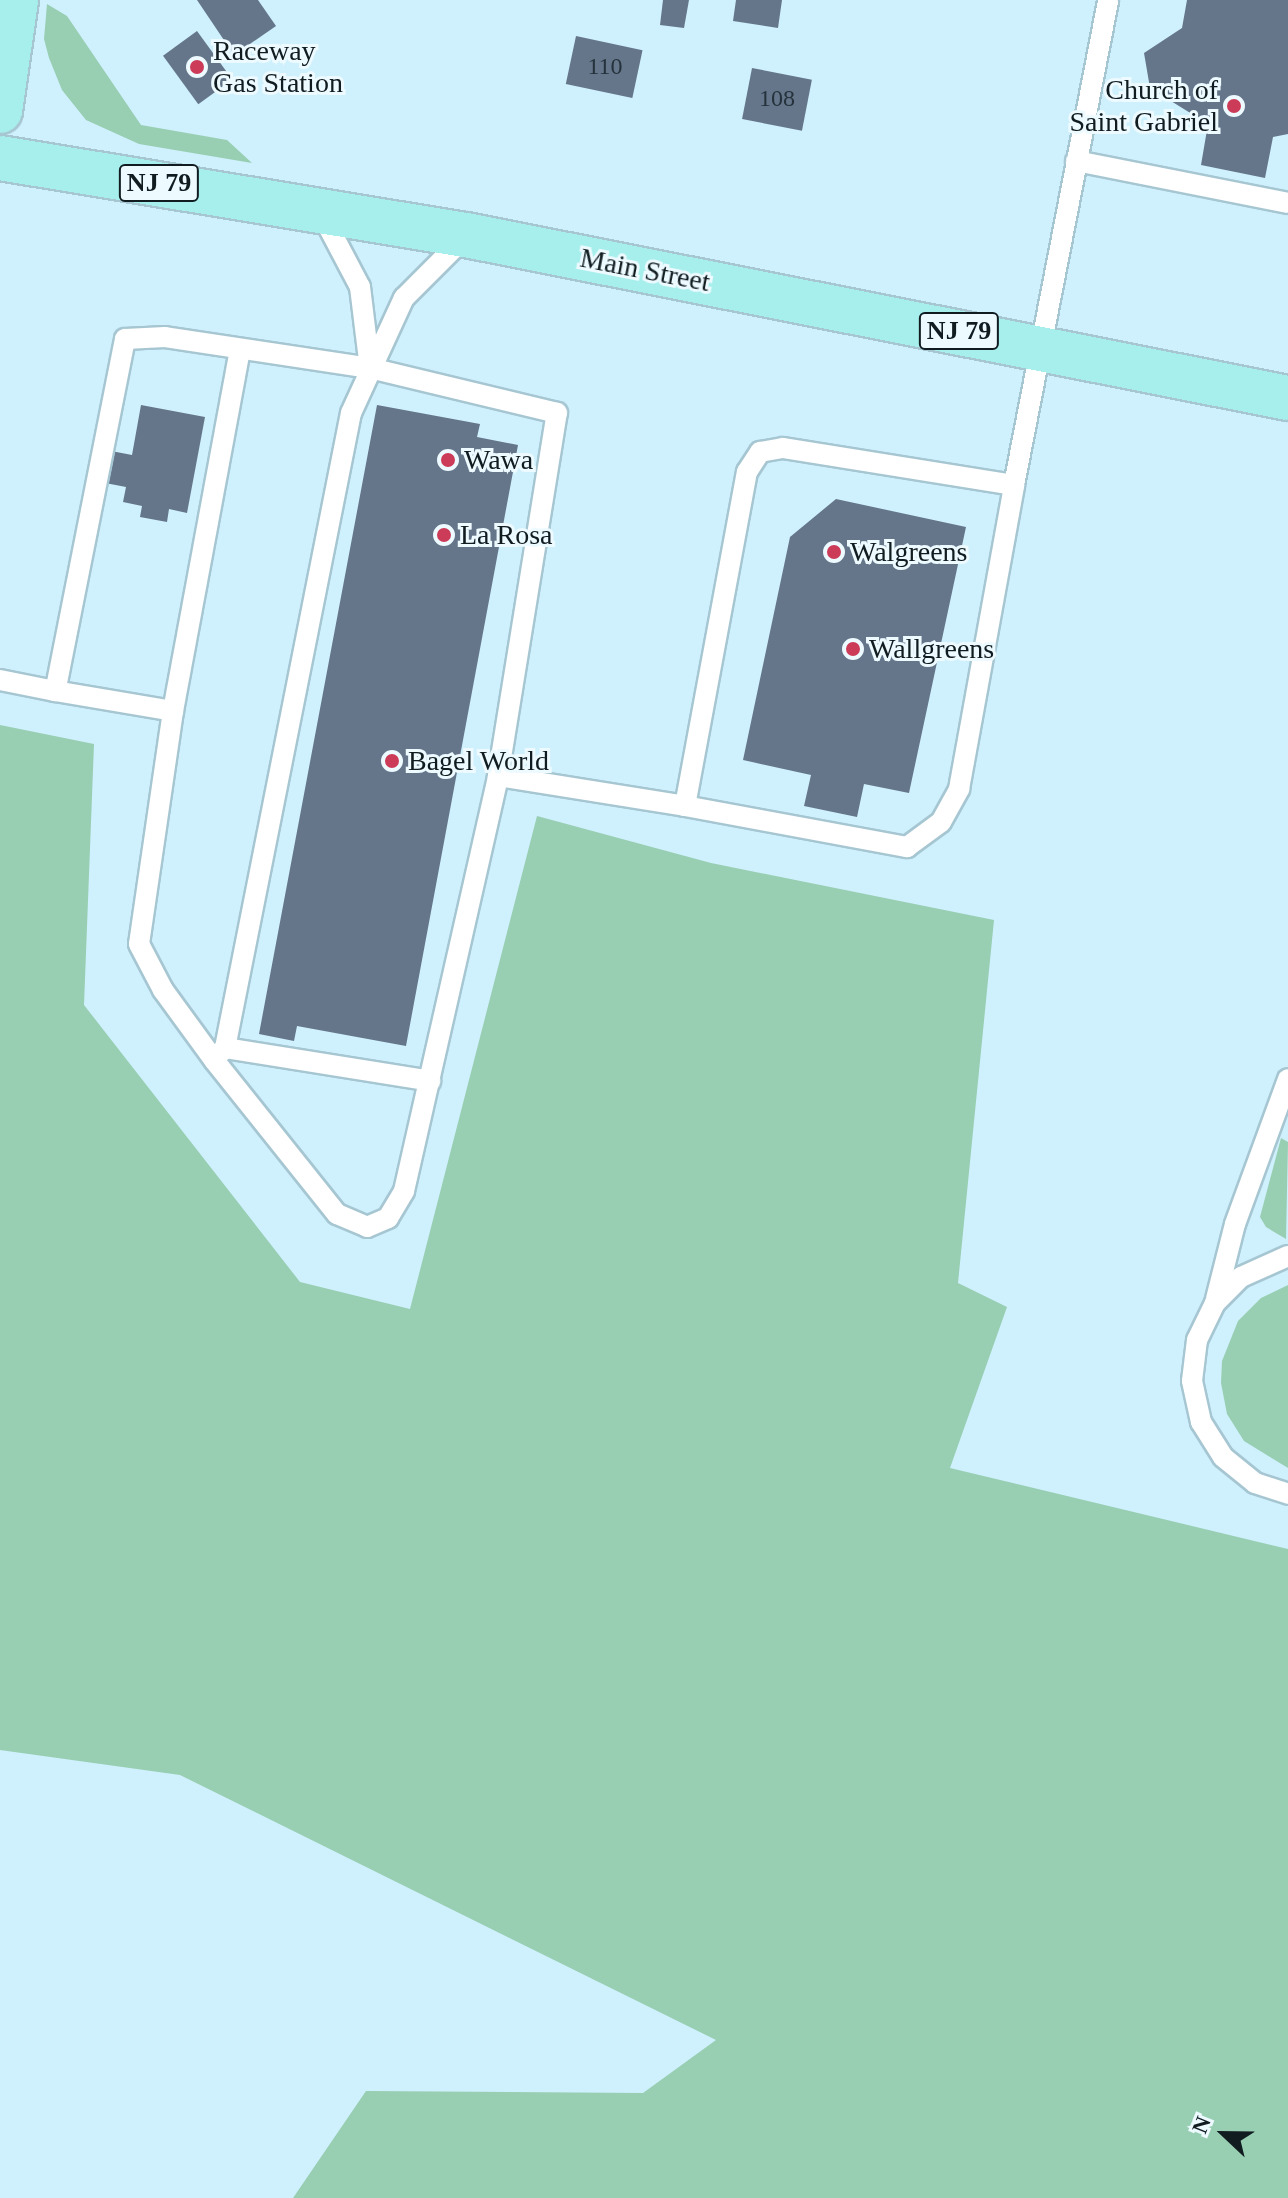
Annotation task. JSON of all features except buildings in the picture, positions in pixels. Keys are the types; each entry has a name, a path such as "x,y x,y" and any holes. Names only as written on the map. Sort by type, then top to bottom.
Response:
{"main road":[{"path":"0,111 16,0"},
{"name":"Main Street","path":"0,158 466,235 1288,398"}],"lane":[{"path":"498,776 685,806 907,847 941,822 959,789 1108,0"},
{"path":"1076,161 1288,203"},
{"path":"319,209 360,287 370,368"},
{"path":"219,1054 351,413 404,298 466,235"},
{"path":"55,691 125,339 165,337 370,368 557,413 498,776 404,1191 388,1218 367,1227 337,1214 219,1054 163,990 139,944 173,711 240,350"},
{"path":"685,806 747,472 760,452 783,448 1014,485"},
{"path":"0,680 173,711"},
{"path":"219,1054 430,1081"},
{"path":"1288,1079 1235,1224 1215,1303 1195,1354 1192,1381 1201,1422 1223,1457 1255,1483 1288,1494"},
{"path":"1215,1303 1241,1277 1288,1256"}],"green space":[{"path":"47,4 67,16 141,125 227,140 252,163 139,144 86,120 62,90 49,58 44,39"},
{"path":"0,725 94,744 84,1005 300,1282 410,1309 537,816 711,863 994,920 958,1283 1007,1307 950,1468 1288,1549 1288,2198 293,2198 366,2091 643,2093 716,2040 180,1775 0,1750"},
{"path":"1281,1138 1288,1142 1286,1239 1266,1227 1260,1217"},
{"path":"1288,1285 1288,1468 1244,1441 1227,1414 1221,1383 1222,1361 1238,1321 1261,1298"}],"place":[{"name":"Raceway Gas Station","path":"197,67"},
{"name":"Church of Saint Gabriel","path":"1234,106"},
{"name":"Wawa","path":"448,460"},
{"name":"La Rosa","path":"444,535"},
{"name":"Walgreens","path":"834,552"},
{"name":"Wallgreens","path":"853,649"},
{"name":"Bagel World","path":"392,761"}]}
